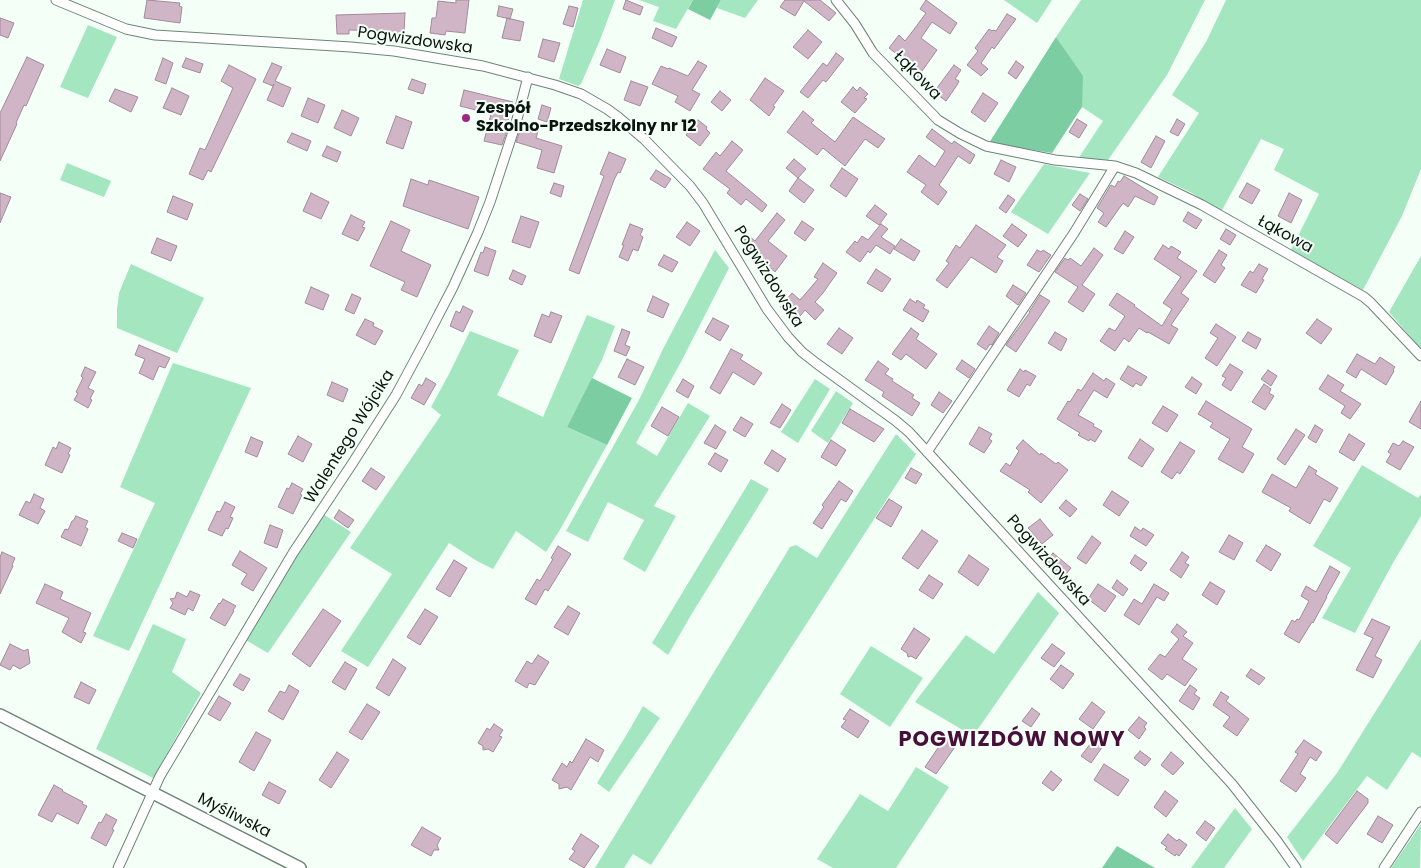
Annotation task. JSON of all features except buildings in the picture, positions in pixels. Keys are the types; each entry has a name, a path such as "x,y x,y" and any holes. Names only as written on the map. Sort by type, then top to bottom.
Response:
{"street":[{"name":"Pogwizdowska","path":"56,0 139,33 187,38 321,44 394,51 449,59 528,77 581,94 607,109 644,139 674,169 703,203 764,304 788,337 816,364 909,432 1232,784 1278,841 1296,868"},
{"name":"Łąkowa","path":"836,0 855,24 873,53 938,120 961,134 986,146 1055,160 1116,166 1136,173 1202,205 1364,297 1421,356"},
{"name":"Walentego Wójcika","path":"118,868 160,776 293,552 392,402 453,287 484,217 516,123 528,77"},
{"path":"928,452 1074,233 1116,166"},
{"name":"Myśliwska","path":"0,715 300,868"},
{"path":"1384,868 1421,812"}],"green space":[{"path":"583,0 615,0 600,40 581,84 578,86 559,79"},
{"path":"639,0 693,0 676,29 653,21 659,7"},
{"path":"693,0 721,0 710,20 688,9"},
{"path":"721,0 758,0 745,18 717,8"},
{"path":"1004,0 1052,0 1037,23"},
{"path":"1081,0 1205,0 1167,75 1108,160 1078,159 1103,121 1082,107 1082,76 1056,37"},
{"path":"1226,0 1421,0 1421,169 1402,216 1363,290 1291,250 1319,194 1274,170 1284,149 1261,139 1221,212 1192,193 1158,177 1199,113 1172,95 1206,42"},
{"path":"88,25 117,37 88,98 60,87"},
{"path":"1056,37 1083,76 1082,107 1052,153 989,143"},
{"path":"67,163 111,181 104,197 60,180"},
{"path":"1044,164 1090,173 1048,234 1011,212"},
{"path":"715,250 729,268 682,360 636,443 657,456 688,403 710,416 654,506 676,516 645,572 623,559 644,520 608,502 588,542 566,531 639,400 664,347"},
{"path":"1421,256 1421,349 1389,312"},
{"path":"131,264 204,298 177,353 117,328 119,293"},
{"path":"587,315 615,326 602,360 567,427 607,445 546,552 516,531 493,569 449,543 368,667 341,651 392,574 350,548 441,415 431,407 470,331 519,350 497,395 543,417"},
{"path":"173,363 251,388 129,651 93,636 155,503 120,487"},
{"path":"592,378 632,398 607,445 567,427"},
{"path":"815,379 830,389 798,443 781,432"},
{"path":"836,391 853,403 828,443 811,431"},
{"path":"896,434 916,454 651,865 633,854 624,868 595,868 790,547 796,545 817,558"},
{"path":"1362,465 1418,498 1421,494 1421,516 1355,633 1322,618 1351,568 1313,546"},
{"path":"751,479 769,489 668,655 652,643"},
{"path":"323,514 351,532 268,653 244,639"},
{"path":"1038,592 1059,613 973,736 915,702 966,635 994,654"},
{"path":"153,624 186,639 172,672 201,693 153,778 96,749"},
{"path":"1421,639 1421,758 1412,752 1387,790 1367,776 1303,861 1287,837 1337,773"},
{"path":"871,646 923,678 890,727 840,694"},
{"path":"643,706 660,718 609,792 597,783"},
{"path":"916,767 949,787 896,868 833,868 817,859 860,794 888,811"},
{"path":"1235,808 1252,829 1224,868 1191,868"},
{"path":"1421,824 1420,868 1391,868"},
{"path":"1117,846 1155,868 1102,868"}],"place":[{"name":"Zespół Szkolno-Przedszkolny nr 12","path":"466,118"}],"district":[{"name":"POGWIZDÓW NOWY","path":"1012,741"}]}
